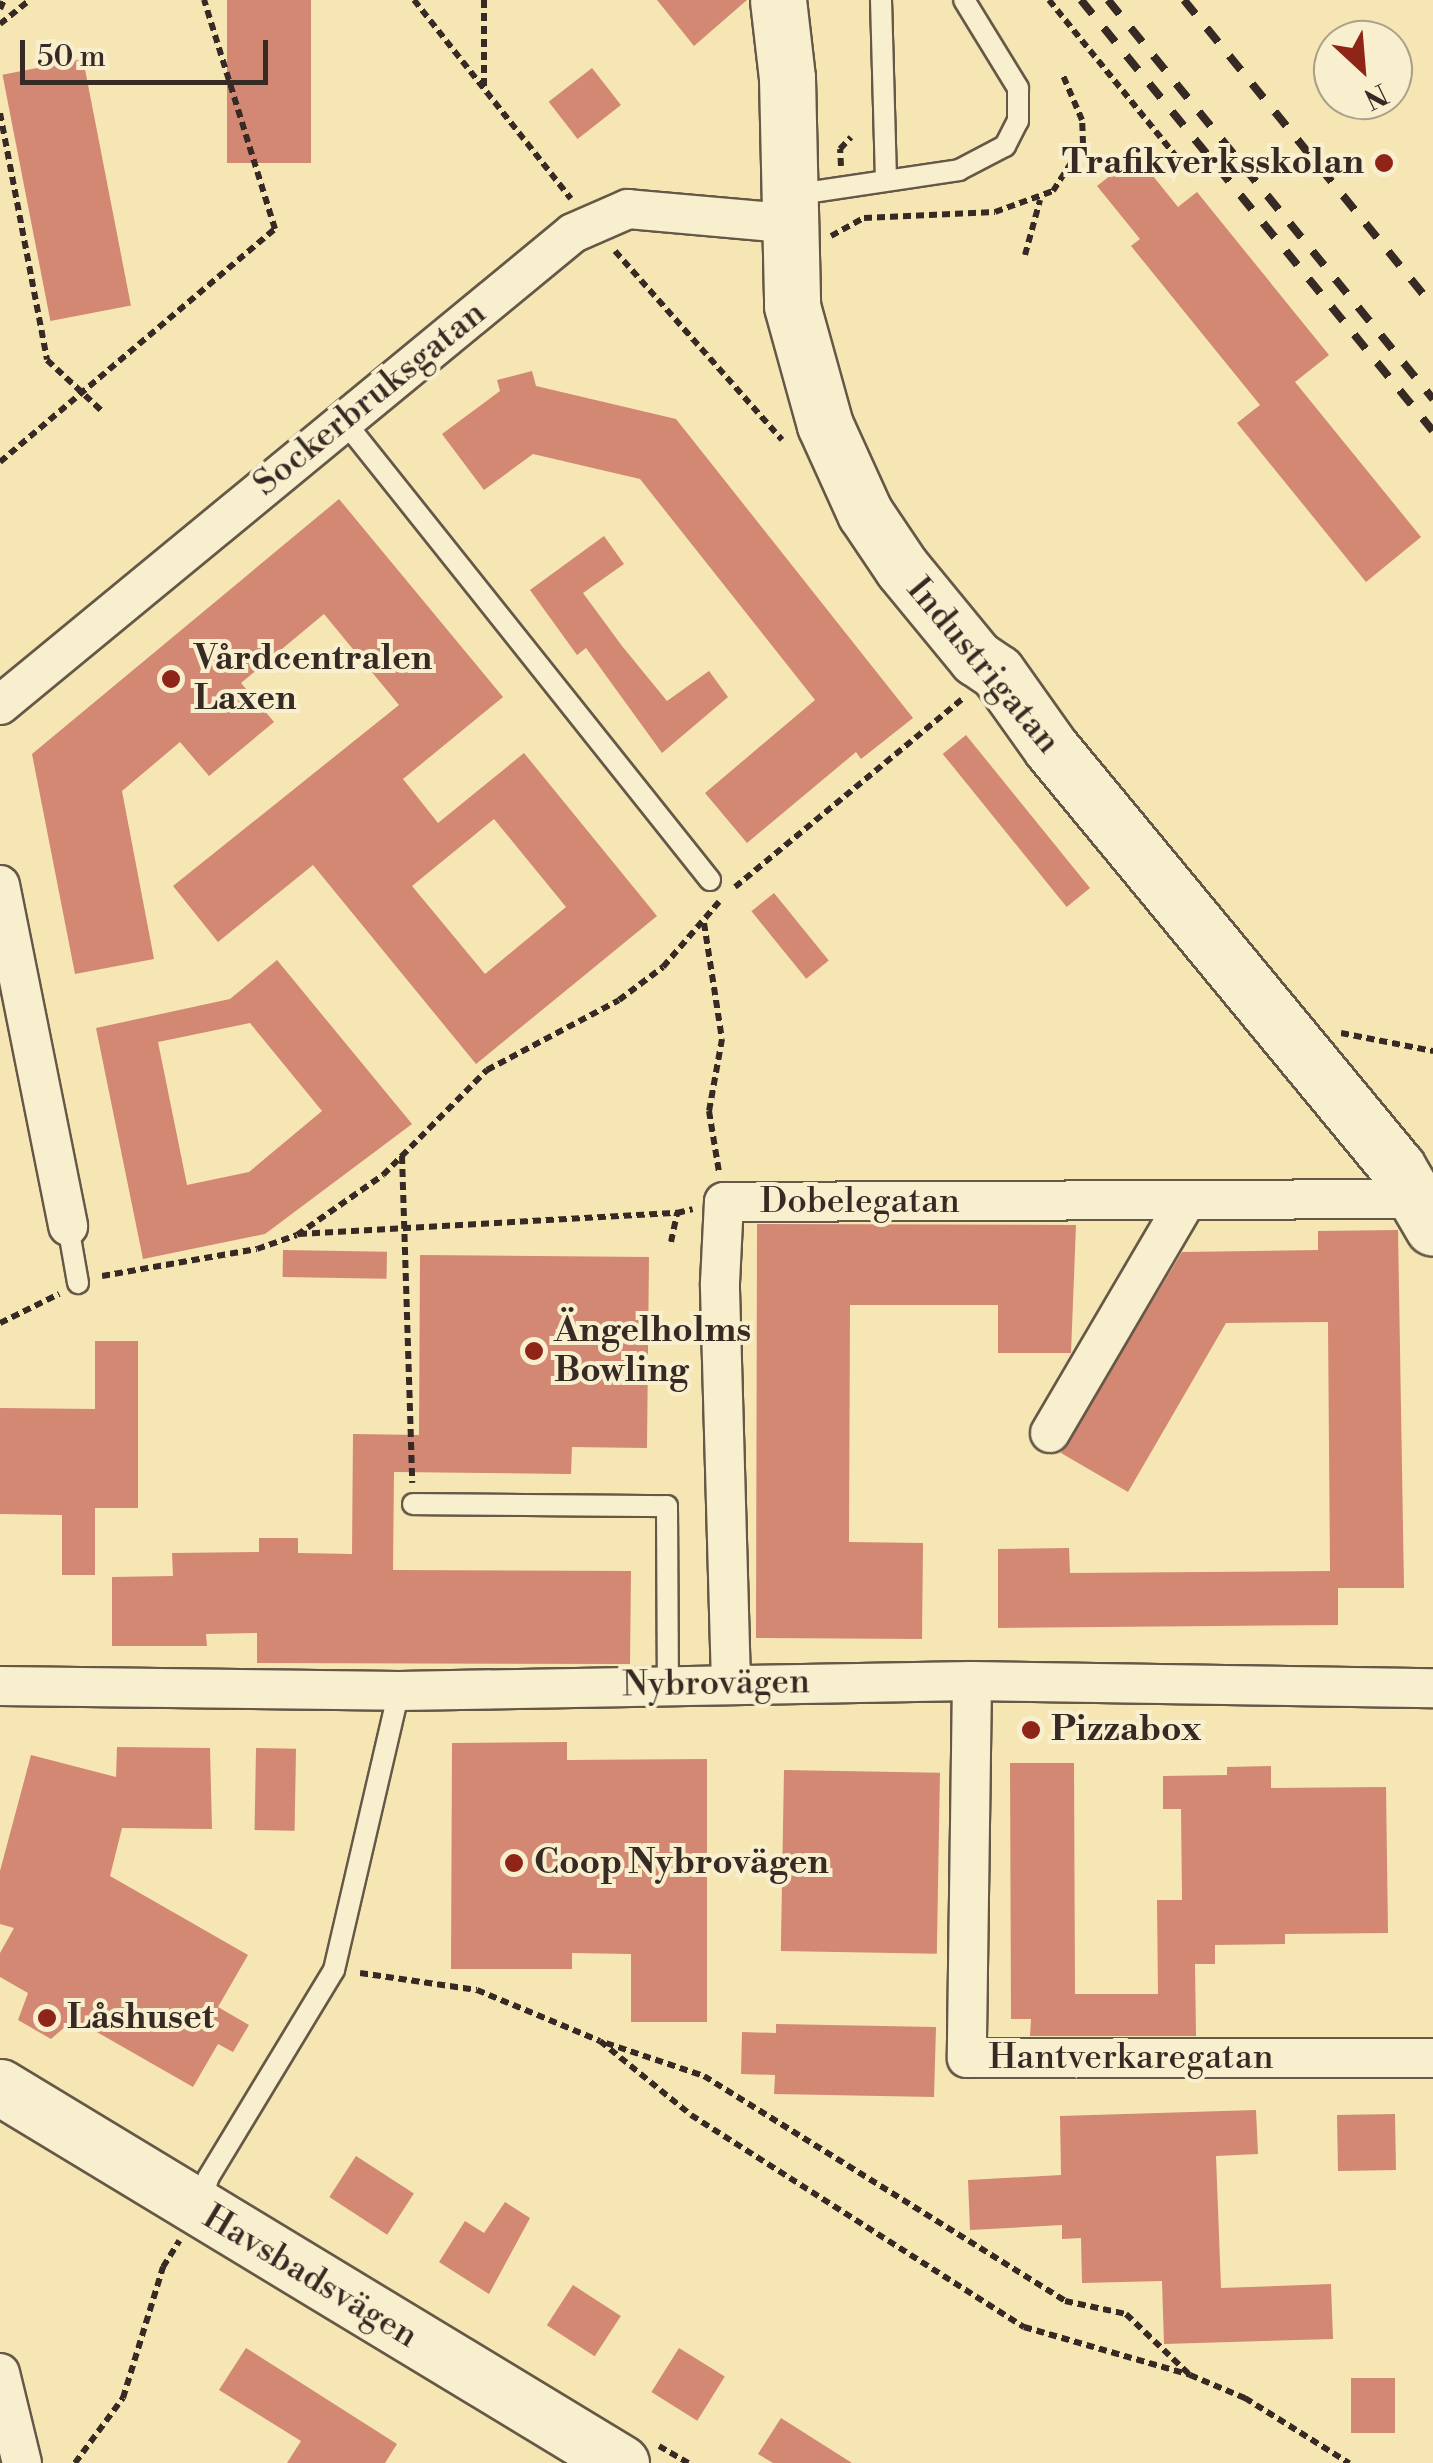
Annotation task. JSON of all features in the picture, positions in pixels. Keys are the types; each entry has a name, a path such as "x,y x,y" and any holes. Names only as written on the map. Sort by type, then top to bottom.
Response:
{"street":[{"name":"Industrigatan","path":"778,0 787,78 786,229 803,360 865,513 951,628 997,672 1051,748 1296,1043 1425,1214"},
{"name":"Sockerbruksgatan","path":"0,705 344,421 605,240 628,209 786,229"},
{"path":"0,885 68,1226"},
{"path":"1050,1434 1186,1200"},
{"name":"Dobelegatan","path":"731,1684 720,1301 724,1202 1186,1200 1425,1214"},
{"name":"Nybrovägen","path":"0,1686 400,1691 972,1681 1433,1688"},
{"name":"Hantverkaregatan","path":"972,1681 967,2058 1433,2058"},
{"name":"Havsbadsvägen","path":"0,2087 621,2463"},
{"path":"0,2373 22,2463"}],"lane":[{"path":"880,0 886,179"},
{"path":"786,229 886,179 978,165 1012,136 1018,88 964,0"},
{"path":"344,421 710,880"},
{"path":"68,1226 78,1283"},
{"path":"412,1504 668,1506 668,1685"},
{"path":"198,2210 208,2178 334,1970 400,1691"}],"path":[{"path":"0,9 4,0"},
{"path":"0,24 30,0"},
{"path":"0,462 275,229 204,0"},
{"path":"414,0 605,240 795,454"},
{"path":"484,0 484,87"},
{"path":"1049,0 1176,156"},
{"path":"786,229 820,265 831,236 854,221 954,217 1040,198 1064,182 1083,144 1082,120 1062,73"},
{"path":"0,113 48,360 104,412"},
{"path":"1025,255 1040,198"},
{"path":"298,1234 402,1156 488,1070 620,1000 662,967 722,897 997,672"},
{"path":"704,922 722,1039 709,1111 724,1202"},
{"path":"1296,1043 1321,1029 1433,1051"},
{"path":"402,1156 412,1504"},
{"path":"0,1323 78,1283 256,1249 298,1234 677,1213"},
{"path":"334,1970 477,1990 600,2041 704,2076 1065,2301 1126,2314 1190,2375"},
{"path":"600,2041 691,2115 1024,2327 1190,2375 1244,2398 1349,2463"},
{"path":"76,2463 123,2398 164,2267 198,2210"}],"building":[{"path":"227,0 311,0 311,163 227,163"},
{"path":"657,0 747,0 694,46"},
{"path":"83,59 131,305 50,321 3,75"},
{"path":"592,68 621,105 578,139 549,102"},
{"path":"1136,155 1178,207 1197,192 1329,355 1295,382 1421,537 1366,582 1237,423 1260,405 1131,246 1140,239 1097,186"},
{"path":"532,371 536,386 676,419 913,718 861,759 856,752 747,843 705,793 815,700 640,479 533,454 484,490 442,434 500,391 497,380"},
{"path":"339,499 503,697 403,779 438,823 524,753 657,916 476,1064 313,865 218,942 173,886 399,705 324,614 241,683 274,722 209,776 180,742 122,791 154,959 75,974 32,754","holes":["494,819 566,907 485,974 412,886"]},
{"path":"604,536 624,564 583,593 622,646 667,701 709,671 728,697 662,753 586,648 577,655 530,590"},
{"path":"966,735 1090,888 1067,907 943,754"},
{"path":"774,893 829,961 806,979 751,911"},
{"path":"277,960 412,1124 265,1234 143,1259 96,1028 230,999","holes":["250,1023 322,1111 249,1172 187,1185 158,1042"]},
{"path":"757,1224 1076,1225 1071,1353 998,1353 998,1305 850,1305 849,1542 923,1543 922,1639 756,1638"},
{"path":"1398,1230 1404,1588 1338,1588 1338,1625 998,1628 998,1549 1069,1548 1070,1573 1330,1571 1328,1322 1226,1323 1128,1492 1061,1453 1182,1252 1318,1250 1318,1231"},
{"path":"283,1250 387,1252 387,1279 283,1277"},
{"path":"420,1255 649,1257 647,1448 572,1447 571,1474 394,1472 393,1570 631,1571 630,1664 257,1663 257,1633 206,1634 207,1646 112,1646 112,1577 173,1576 172,1553 259,1552 259,1538 298,1538 298,1553 352,1554 353,1434 419,1435"},
{"path":"95,1341 138,1341 138,1508 95,1508 95,1575 62,1575 62,1515 0,1514 0,1408 95,1409"},
{"path":"567,1742 567,1760 707,1759 707,2022 631,2022 631,1954 572,1953 572,1969 451,1969 452,1743"},
{"path":"117,1747 210,1748 212,1829 122,1828 110,1876 248,1955 218,2007 249,2025 233,2052 218,2044 193,2087 74,2019 51,2039 18,2020 28,1993 0,1977 0,1953 14,1928 0,1924 0,1871 31,1755 116,1777"},
{"path":"256,1748 296,1749 295,1831 255,1830"},
{"path":"1010,1763 1074,1763 1075,1994 1158,1994 1157,1900 1182,1900 1181,1809 1163,1809 1163,1776 1227,1775 1227,1767 1271,1766 1271,1788 1386,1787 1388,1933 1285,1934 1285,1944 1215,1945 1215,1964 1195,1964 1196,2036 1030,2036 1031,2019 1011,2019"},
{"path":"784,1770 940,1773 937,1954 781,1951"},
{"path":"776,2024 936,2027 934,2097 774,2094 775,2075 741,2074 742,2032 776,2033"},
{"path":"1256,2110 1258,2154 1216,2156 1221,2288 1331,2284 1333,2339 1164,2344 1162,2281 1082,2283 1081,2238 1062,2239 1062,2225 970,2230 968,2180 1061,2175 1060,2116"},
{"path":"1395,2114 1396,2170 1338,2171 1337,2115"},
{"path":"356,2156 414,2194 387,2235 329,2197"},
{"path":"505,2202 530,2218 489,2294 439,2262 465,2221 484,2233"},
{"path":"573,2285 621,2316 595,2356 547,2325"},
{"path":"246,2348 397,2444 385,2463 287,2463 301,2441 219,2390"},
{"path":"679,2348 725,2377 697,2421 651,2392"},
{"path":"1351,2378 1395,2378 1395,2433 1351,2433"},
{"path":"781,2418 852,2463 773,2463 758,2454"}],"railway":[{"path":"1081,0 1433,431"},
{"path":"1108,0 1433,399"},
{"path":"1184,0 1433,306"}],"place":[{"name":"Trafikverksskolan","path":"1384,163"},
{"name":"Vårdcentralen Laxen","path":"171,679"},
{"name":"Ängelholms Bowling","path":"534,1351"},
{"name":"Pizzabox","path":"1031,1730"},
{"name":"Coop Nybrovägen","path":"514,1863"},
{"name":"Låshuset","path":"47,2018"}]}
